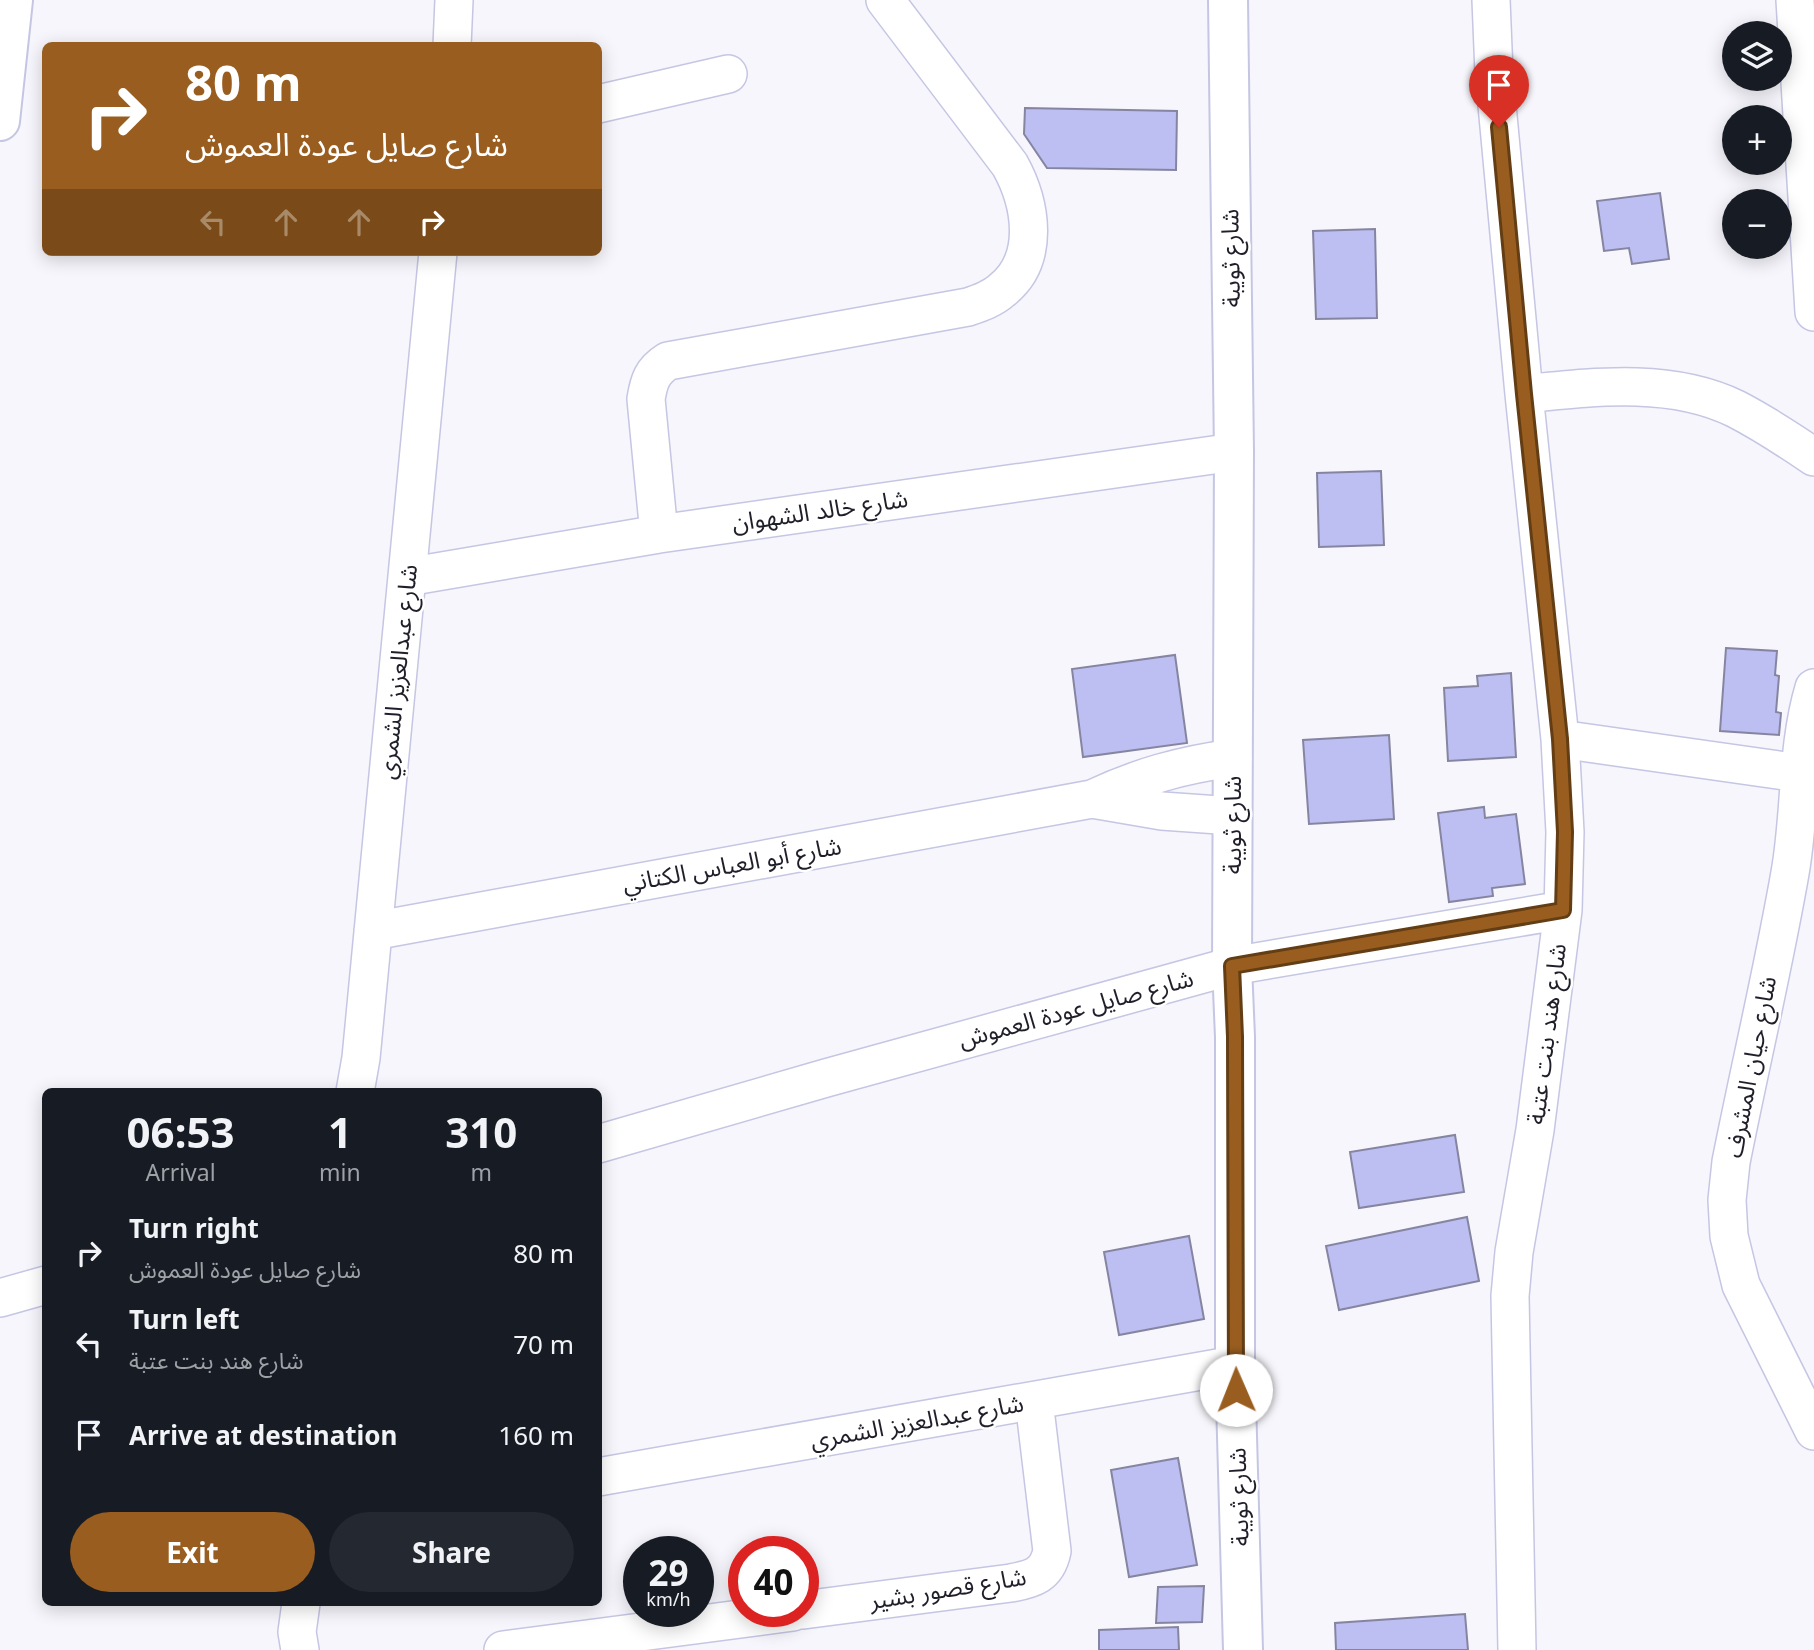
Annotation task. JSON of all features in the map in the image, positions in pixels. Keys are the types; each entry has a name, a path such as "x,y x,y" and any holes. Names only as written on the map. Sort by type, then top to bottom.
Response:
{"main road":[{"path":"0,121 13,0"},
{"name":"شارع ثويبة","path":"1228,0 1234,452 1232,966 1235,1037 1235,1365 1243,1650"}],"street":[{"path":"452,42 454,0"},
{"path":"659,534 646,399 649,381 657,368 668,361 968,307 988,300 1003,290 1016,276 1024,260 1028,227 1022,188 1010,165 885,0"},
{"name":"شارع هند بنت عتبة","path":"1491,0 1494,74 1560,739 1565,832 1563,910 1535,1130 1514,1252 1510,1296 1517,1650"},
{"path":"1795,0 1814,312"},
{"path":"602,103 728,74"},
{"name":"شارع عبدالعزيز الشمري","path":"356,1088 361,1058 438,256"},
{"path":"1524,394 1586,388 1644,387 1690,394 1734,408 1774,430 1814,457"},
{"name":"شارع خالد الشهوان","path":"407,577 659,534 1234,452"},
{"name":"شارع حيان المشرف","path":"1814,688 1799,773 1802,880 1731,1162 1727,1200 1729,1236 1741,1285 1814,1431"},
{"path":"1560,739 1799,773"},
{"name":"شارع أبو العباس الكتاني","path":"373,931 1092,799 1125,783 1160,771 1233,758"},
{"name":"شارع أبو العباس الكتاني","path":"1092,799 1162,811 1233,816"},
{"name":"شارع صايل عودة العموش","path":"602,1143 1232,966 1563,910"},
{"path":"0,1298 42,1286"},
{"name":"شارع عبدالعزيز الشمري","path":"602,1476 1235,1365"},
{"name":"شارع قصور بشير","path":"819,1608 1011,1583 1029,1580 1042,1573 1050,1562 1052,1551 1034,1401"},
{"path":"300,1650 297,1632 301,1606"},
{"path":"503,1650 728,1621"}],"building":[{"path":"1025,108 1177,111 1176,170 1047,168 1024,134"},
{"path":"1660,193 1669,259 1632,264 1629,248 1604,251 1597,201"},
{"path":"1375,229 1377,318 1316,319 1313,231"},
{"path":"1381,471 1384,545 1319,547 1317,473"},
{"path":"1726,648 1777,651 1775,675 1779,676 1776,712 1781,713 1779,735 1720,731"},
{"path":"1175,655 1187,743 1083,757 1072,669"},
{"path":"1511,673 1516,757 1448,761 1444,688 1478,686 1477,676"},
{"path":"1389,735 1394,819 1309,824 1303,740"},
{"path":"1484,807 1485,818 1516,814 1525,884 1492,888 1493,896 1449,902 1438,813"},
{"path":"1455,1135 1464,1192 1359,1208 1350,1152"},
{"path":"1467,1217 1479,1281 1339,1310 1326,1246"},
{"path":"1189,1236 1204,1319 1119,1335 1104,1252"},
{"path":"1178,1458 1197,1565 1129,1577 1111,1470"},
{"path":"1204,1586 1202,1622 1156,1623 1158,1587"},
{"path":"1465,1614 1468,1650 1336,1650 1335,1623"},
{"path":"1178,1627 1179,1650 1099,1650 1099,1630"}],"route":[{"path":"1236,1390 1235,1037 1232,966 1563,910 1564,785 1499,127"}]}
